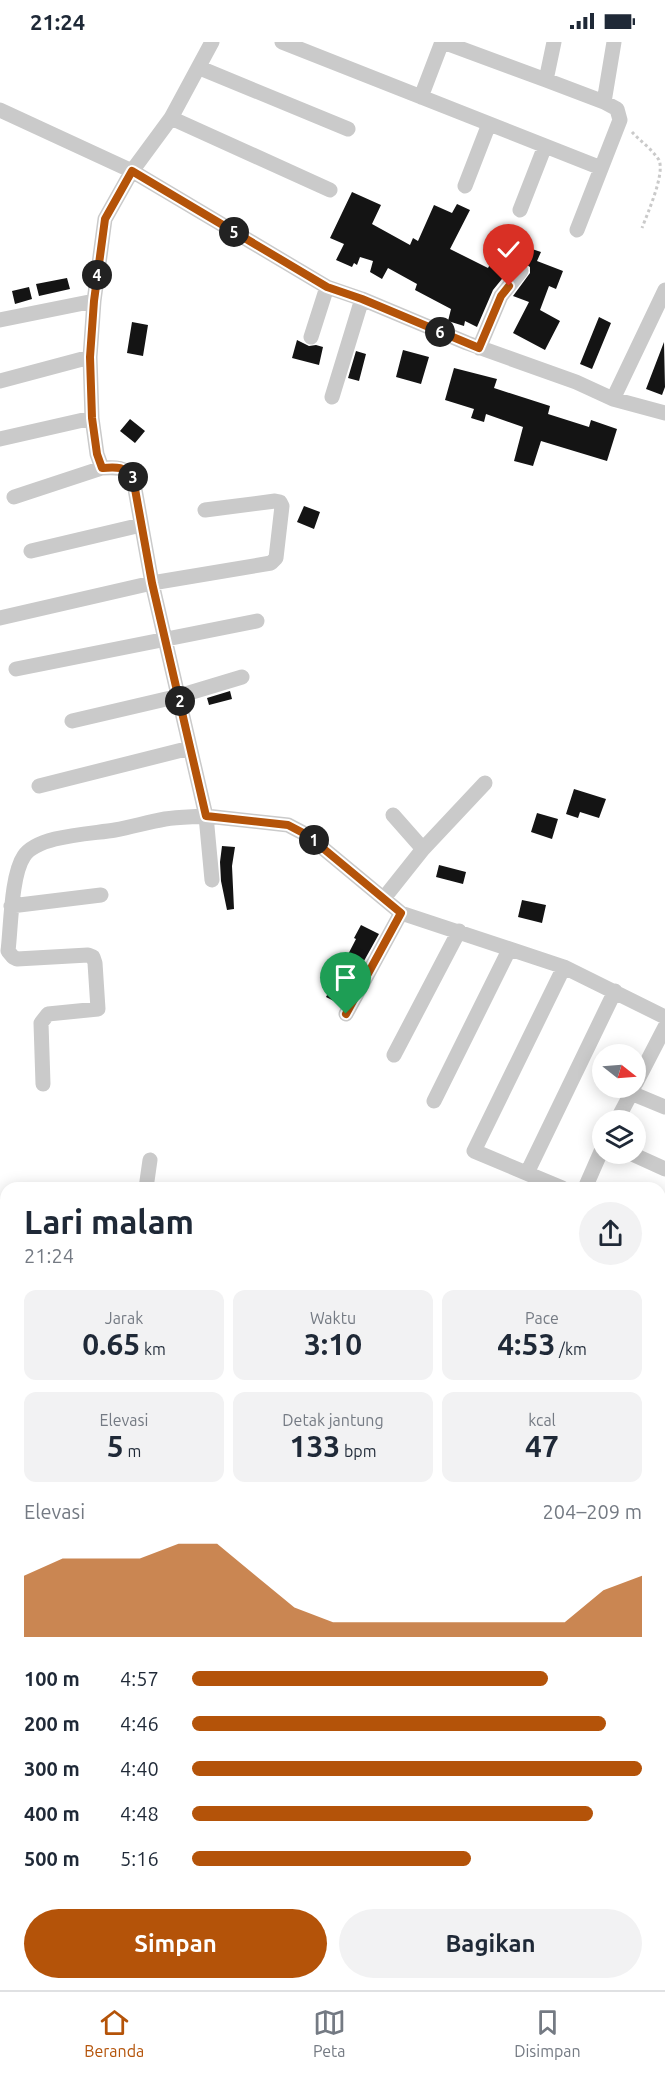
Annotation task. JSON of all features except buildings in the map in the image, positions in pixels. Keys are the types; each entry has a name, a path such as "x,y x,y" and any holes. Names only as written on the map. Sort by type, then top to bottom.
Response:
{"street":[{"path":"102,468 97,454 92,418 90,357 94,301 105,219 132,171 171,118 212,42"},
{"path":"282,42 601,168"},
{"path":"422,97 442,42 604,102 617,109 620,120 577,230"},
{"path":"546,80 554,42"},
{"path":"604,102 614,42"},
{"path":"200,68 348,129"},
{"path":"0,110 132,171 327,287 362,299 479,348 576,382 613,399 665,413"},
{"path":"171,118 330,190"},
{"path":"465,186 489,124"},
{"path":"520,210 544,146"},
{"path":"479,348 501,296 521,272"},
{"path":"311,337 327,287"},
{"path":"613,399 665,290"},
{"path":"332,397 362,299"},
{"path":"0,320 94,301"},
{"path":"0,381 90,357"},
{"path":"0,439 92,418"},
{"path":"14,497 102,468 118,467 128,471 133,478 152,583 206,816 212,880"},
{"path":"0,618 152,583 271,563 276,558 282,506 280,502 205,510"},
{"path":"31,551 141,525"},
{"path":"16,669 257,621"},
{"path":"72,721 179,696 242,677"},
{"path":"39,786 190,748"},
{"path":"384,898 423,849 485,783"},
{"path":"393,814 423,849"},
{"path":"43,1084 41,1023 48,1014 98,1009 96,963 93,957 88,955 17,959 8,951 11,906 23,857 30,849 42,843 165,819 206,816 288,825 307,835 401,913 564,967 665,1017"},
{"path":"11,906 101,895"},
{"path":"346,1014 401,913"},
{"path":"394,1055 459,931"},
{"path":"434,1101 509,950"},
{"path":"548,1182 474,1152 564,967"},
{"path":"527,1173 615,991"},
{"path":"646,1063 665,1027"},
{"path":"646,1096 665,1107"},
{"path":"147,1182 150,1160"},
{"path":"646,1160 665,1169"},
{"path":"588,1182 596,1164"}],"path":[{"path":"620,120 660,161 663,170 642,228"}],"route":[{"path":"346,1014 401,913 307,835 288,825 206,816 152,583 133,478 128,471 118,467 102,468 97,454 92,418 90,357 94,301 105,219 132,171 327,287 362,299 479,348 501,296 509,286"}]}
